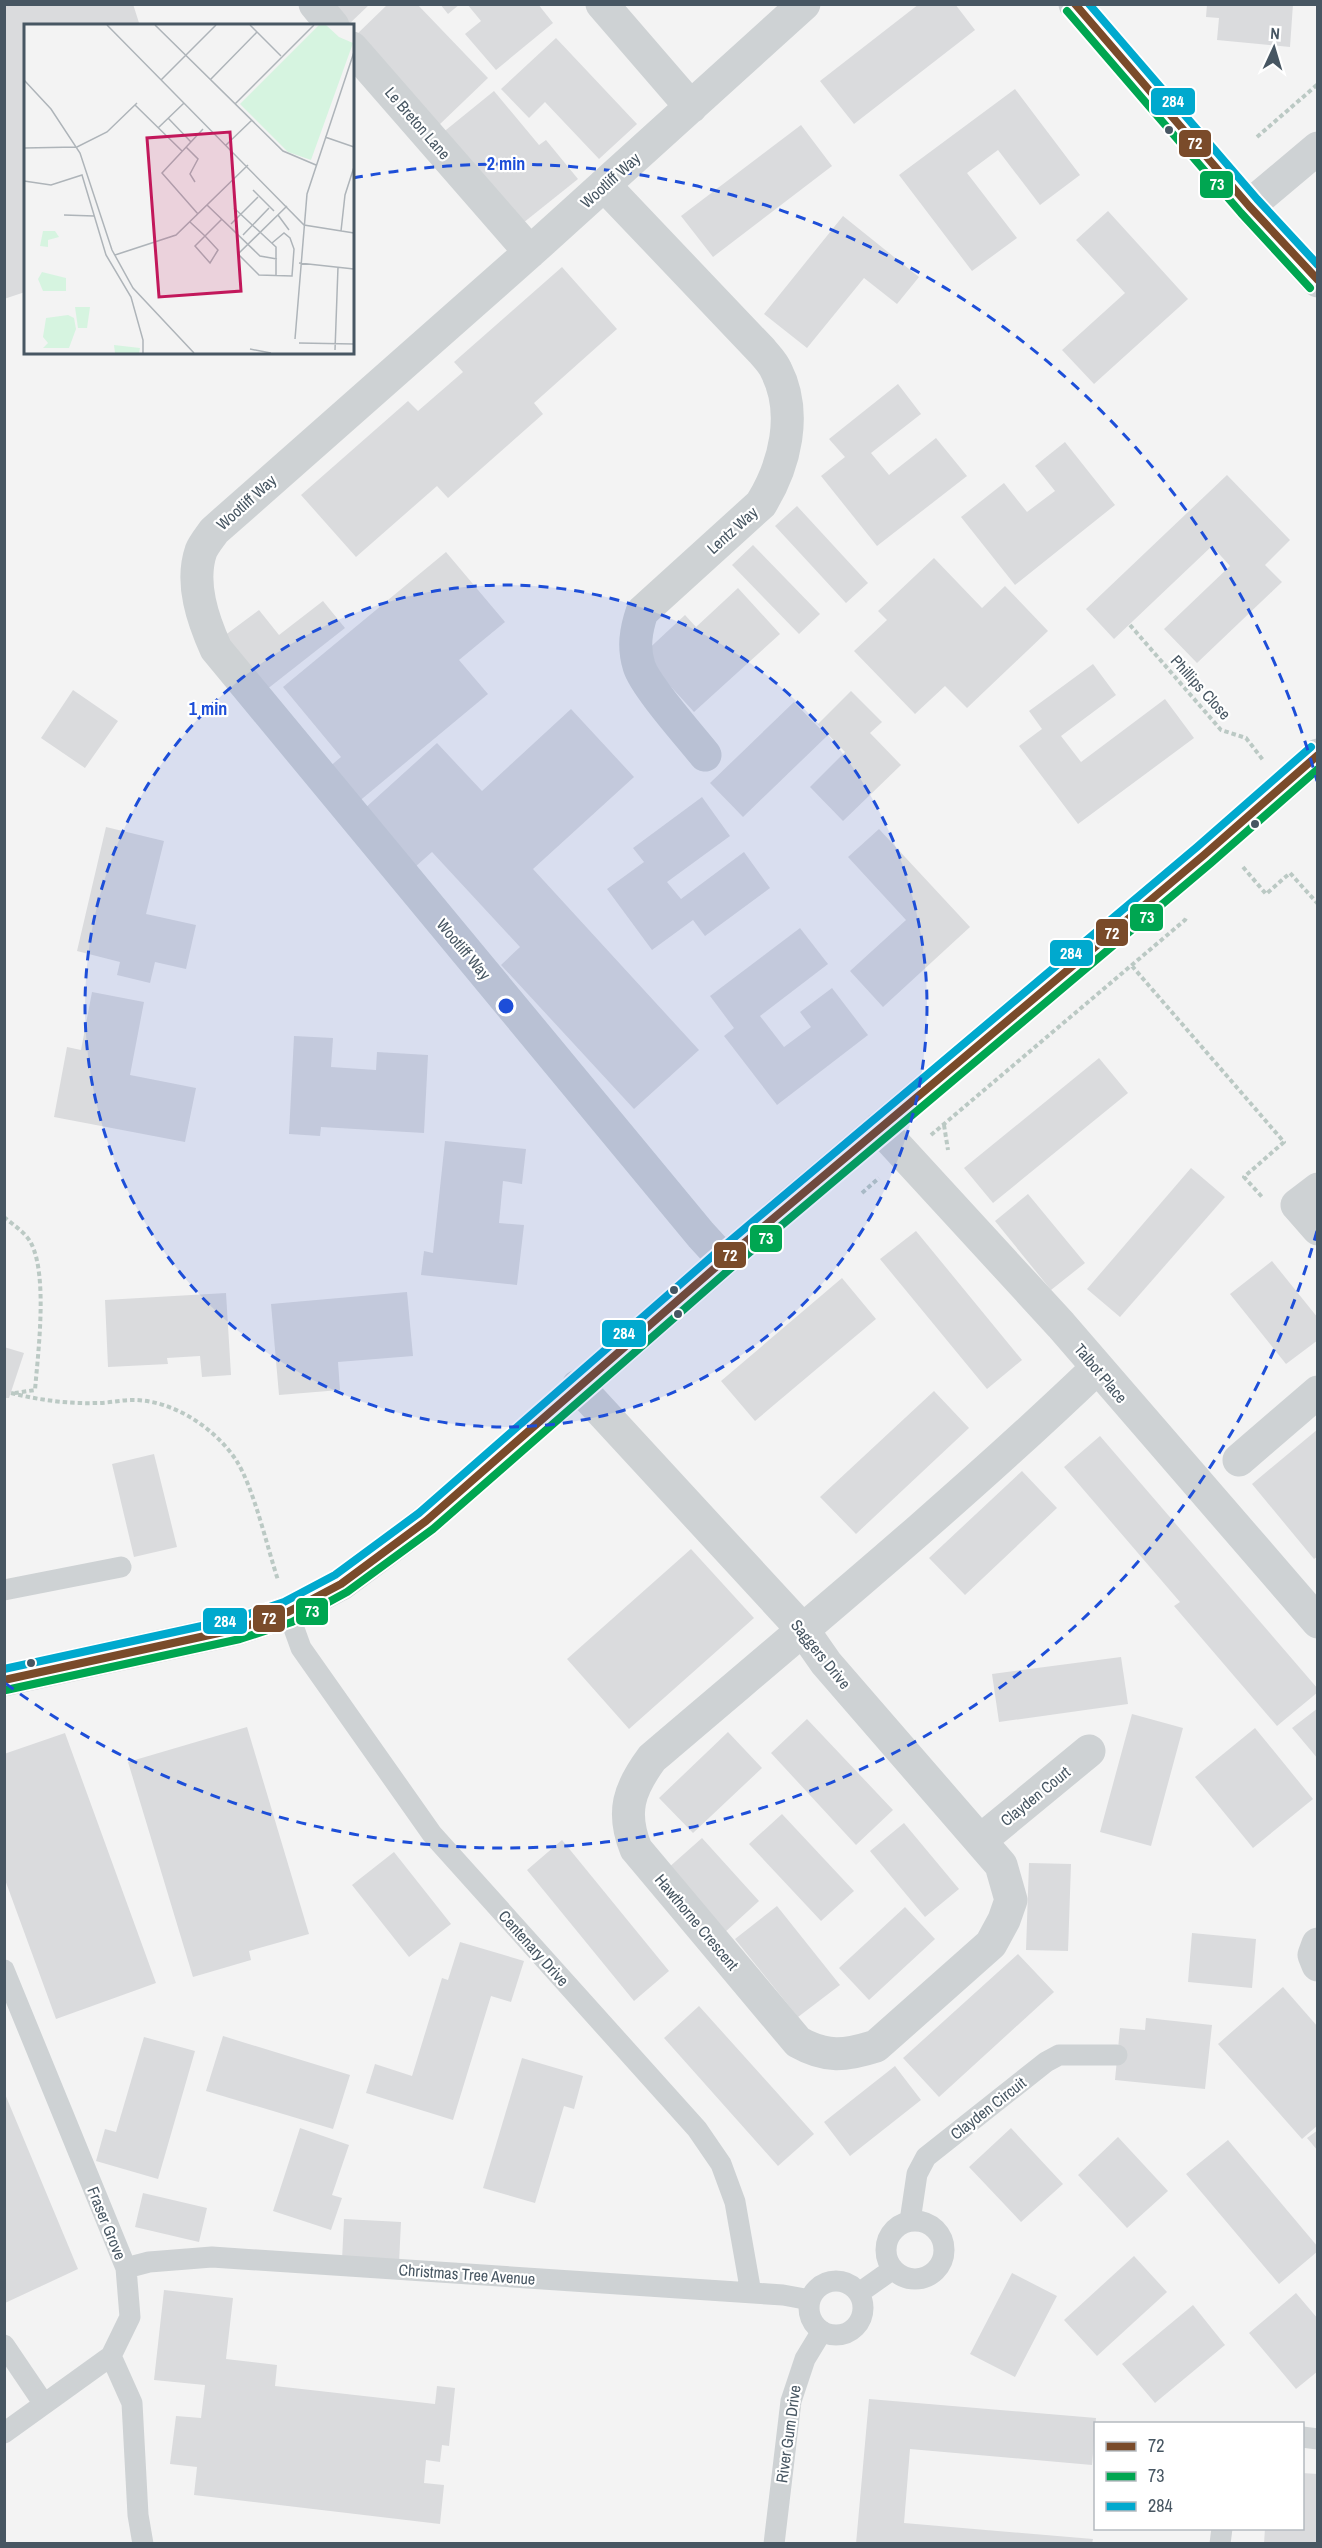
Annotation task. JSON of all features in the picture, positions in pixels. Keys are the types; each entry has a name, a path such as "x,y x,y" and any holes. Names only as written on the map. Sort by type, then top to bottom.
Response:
{"street":[{"path":"315,4 331,24"},
{"path":"602,4 691,107"},
{"name":"Wootliff Way","path":"724,1260 216,649 205,625 197,574 201,550 214,531 530,252 804,4"},
{"path":"1074,4 1317,281"},
{"name":"Le Breton Lane","path":"354,50 530,252"},
{"path":"1249,206 1317,148"},
{"name":"Lentz Way","path":"604,185 762,351 776,370 784,395 785,450 775,482 761,504 642,612 636,629 635,648 639,668 705,755"},
{"path":"1282,785 1317,730"},
{"path":"4,1680 237,1629 288,1612 341,1584 417,1528 724,1260 1204,855 1317,755"},
{"name":"Talbot Place","path":"880,1128 1061,1325 1317,1622"},
{"path":"1317,1189 1297,1205 1317,1229"},
{"name":"Hawthorne Crescent","path":"991,1944 876,2046 853,2053 830,2054 814,2051 798,2042 636,1849 627,1828 630,1802 638,1778 652,1758 803,1630 1031,1430 1097,1368"},
{"name":"Saggers Drive","path":"578,1386 803,1630 826,1663 1001,1865 1011,1900 1004,1920 991,1944"},
{"path":"1239,1460 1317,1392"},
{"name":"Clayden Court","path":"981,1840 1089,1751"},
{"path":"1317,1944 1314,1955 1317,1965"}],"lane":[{"path":"4,1590 121,1567"},
{"name":"Centenary Drive","path":"288,1612 301,1648 432,1834 697,2129 721,2164 735,2202 751,2293"},
{"name":"Fraser Grove","path":"4,1970 126,2268 130,2317 111,2356 4,2433"},
{"name":"Clayden Circuit","path":"910,2221 917,2174 926,2157 1046,2062 1059,2055 1117,2055"},
{"path":"910,2221 931,2226 943,2243 944,2254 940,2264 933,2272 912,2279 902,2276 893,2269 888,2260 888,2240 901,2225 910,2221"},
{"name":"Christmas Tree Avenue","path":"126,2268 148,2262 212,2257 751,2293 810,2300"},
{"path":"859,2293 893,2269"},
{"path":"842,2281 852,2285 859,2293 863,2313 852,2330 832,2335 822,2331 810,2318 810,2300 814,2290 822,2284 842,2281"},
{"name":"River Gum Drive","path":"774,2544 790,2401 805,2359 822,2331"},
{"path":"4,2344 44,2404"},
{"path":"111,2356 132,2403 138,2516 143,2544"}],"path":[{"path":"1257,137 1317,84"},
{"name":"Phillips Close","path":"1130,625 1221,730 1246,738 1282,785"},
{"path":"1240,864 1266,894 1290,873 1317,904"},
{"path":"1132,966 1284,1142 1244,1177 1266,1203"},
{"path":"4,1216 30,1242 38,1269 40,1314 35,1390 11,1393 38,1400 95,1403 134,1400 163,1404 184,1414 211,1433 236,1460 246,1482 288,1612"}],"building":[{"path":"4,4 133,4 139,24 24,24 24,292 4,299"},
{"path":"329,4 370,4 349,24"},
{"path":"388,4 417,4 488,78 439,125 354,37"},
{"path":"440,4 460,4 448,14"},
{"path":"467,4 538,4 553,23 496,70 465,34 481,21"},
{"path":"919,4 955,4 975,30 854,124 820,81"},
{"path":"1207,4 1293,4 1290,47 1217,40 1219,18 1206,17"},
{"path":"556,38 637,124 599,159 545,102 529,118 501,89"},
{"path":"1015,89 1080,175 1040,205 998,150 967,173 1017,238 972,271 899,175"},
{"path":"494,91 539,145 546,140 578,179 518,227 441,134"},
{"path":"801,125 832,166 713,257 681,216"},
{"path":"1108,211 1188,299 1094,384 1062,350 1125,293 1076,240"},
{"path":"843,216 919,277 897,304 864,278 807,348 764,314"},
{"path":"562,267 617,329 534,403 543,414 448,498 437,486 356,557 301,495 408,401 418,411 463,372 454,362"},
{"path":"898,384 921,414 871,453 889,475 936,438 967,476 877,546 821,476 845,457 829,439"},
{"path":"1065,442 1115,505 1015,585 961,517 1004,483 1027,512 1055,491 1035,466"},
{"path":"1227,475 1290,540 1265,565 1282,582 1197,663 1164,629 1230,566 1212,546 1114,639 1086,609"},
{"path":"797,506 868,583 846,603 775,526"},
{"path":"753,545 820,614 799,634 732,565"},
{"path":"446,552 505,622 459,660 488,694 357,803 328,768 341,757 283,687"},
{"path":"934,558 982,608 1005,586 1048,631 967,708 945,686 915,714 854,651 887,620 878,611"},
{"path":"738,588 780,634 694,712 642,655 685,615 696,627"},
{"path":"323,601 345,628 266,690 224,636 259,610 279,635"},
{"path":"1093,664 1116,695 1061,736 1081,762 1165,699 1194,738 1078,824 1019,746 1042,729 1029,711"},
{"path":"73,690 118,721 85,768 41,738"},
{"path":"851,691 882,722 870,733 901,765 843,821 810,787 845,752 818,724"},
{"path":"794,702 827,736 743,817 710,783"},
{"path":"571,709 634,777 533,869 699,1050 634,1109 501,965 520,947 432,852 415,867 363,810 437,743 482,791"},
{"path":"702,797 730,836 667,882 681,899 744,852 770,888 705,936 693,920 652,950 607,889 644,862 633,848"},
{"path":"106,827 164,841 146,914 196,925 186,969 155,962 150,983 117,975 120,962 77,951"},
{"path":"879,829 970,927 883,1007 850,971 906,920 848,857"},
{"path":"800,928 828,964 760,1016 784,1047 811,1027 800,1012 832,988 868,1035 777,1105 724,1036 734,1028 710,996"},
{"path":"92,992 144,1002 130,1075 196,1088 185,1142 54,1117 67,1047 81,1050"},
{"path":"294,1036 333,1038 331,1067 376,1070 377,1052 428,1055 424,1133 321,1127 320,1136 289,1134"},
{"path":"1099,1058 1128,1093 993,1203 964,1168"},
{"path":"445,1141 526,1149 522,1184 503,1181 499,1223 524,1225 517,1285 421,1275 424,1251 433,1253"},
{"path":"1191,1168 1225,1197 1120,1317 1087,1289"},
{"path":"1028,1194 1085,1263 1051,1290 995,1221"},
{"path":"916,1231 1022,1360 987,1389 880,1259"},
{"path":"1272,1261 1318,1318 1318,1340 1286,1364 1230,1294"},
{"path":"842,1278 876,1319 755,1421 721,1381"},
{"path":"407,1292 413,1356 338,1362 340,1390 279,1395 271,1304"},
{"path":"226,1293 231,1375 202,1377 200,1356 167,1358 168,1364 108,1367 105,1300"},
{"path":"4,1347 24,1353 9,1398 4,1398"},
{"path":"934,1391 969,1428 856,1534 820,1497"},
{"path":"1318,1429 1318,1556 1314,1559 1252,1484"},
{"path":"1100,1436 1318,1689 1318,1692 1277,1726 1174,1606 1180,1602 1064,1467"},
{"path":"154,1454 177,1547 134,1557 112,1464"},
{"path":"1022,1471 1057,1508 965,1595 929,1558"},
{"path":"691,1549 754,1618 629,1729 567,1659"},
{"path":"1121,1657 1128,1704 999,1722 992,1674"},
{"path":"1318,1708 1318,1759 1292,1728"},
{"path":"1132,1714 1183,1728 1151,1846 1100,1832"},
{"path":"807,1719 893,1810 856,1845 771,1753"},
{"path":"247,1727 309,1934 249,1951 251,1960 193,1977 128,1762"},
{"path":"1255,1728 1313,1799 1253,1848 1195,1777"},
{"path":"728,1732 762,1768 693,1833 659,1798"},
{"path":"65,1733 156,1983 56,2019 4,1877 4,1754"},
{"path":"782,1814 854,1891 821,1921 749,1844"},
{"path":"904,1823 959,1889 925,1917 870,1851"},
{"path":"702,1838 759,1901 724,1933 667,1869"},
{"path":"562,1840 669,1971 634,2001 527,1870"},
{"path":"394,1852 451,1924 409,1957 352,1885"},
{"path":"1029,1863 1071,1864 1068,1951 1026,1950"},
{"path":"777,1906 840,1985 798,2017 735,1939"},
{"path":"905,1907 935,1939 869,2000 839,1968"},
{"path":"1192,1933 1256,1939 1252,1988 1188,1982"},
{"path":"460,1942 524,1961 511,2002 491,1996 453,2120 366,2093 375,2064 412,2076 442,1978 448,1980"},
{"path":"1018,1954 1054,1992 939,2097 903,2058"},
{"path":"1283,1987 1318,2027 1318,2125 1302,2139 1218,2044"},
{"path":"699,2006 814,2134 778,2166 664,2038"},
{"path":"1146,2018 1212,2025 1205,2089 1115,2080 1120,2028 1145,2030"},
{"path":"223,2036 350,2075 333,2129 206,2091"},
{"path":"144,2037 195,2051 158,2179 96,2161 105,2129 116,2132"},
{"path":"522,2058 583,2076 574,2109 564,2106 535,2203 483,2188"},
{"path":"895,2066 921,2100 850,2156 824,2122"},
{"path":"5,2094 78,2269 5,2303"},
{"path":"300,2128 349,2145 332,2195 342,2198 331,2230 273,2211"},
{"path":"1011,2128 1063,2184 1021,2222 969,2167"},
{"path":"1318,2130 1318,2151 1307,2138"},
{"path":"1118,2137 1168,2191 1127,2228 1078,2175"},
{"path":"1228,2140 1318,2247 1318,2251 1279,2284 1186,2174"},
{"path":"143,2193 207,2208 199,2242 135,2227"},
{"path":"344,2219 401,2222 399,2263 342,2260"},
{"path":"1134,2256 1167,2292 1097,2356 1064,2320"},
{"path":"1012,2273 1057,2296 1015,2377 970,2354"},
{"path":"164,2290 233,2298 226,2359 277,2365 275,2386 435,2404 437,2386 455,2388 449,2446 442,2445 440,2462 426,2460 424,2483 444,2485 440,2524 194,2495 197,2467 170,2464 176,2416 201,2418 205,2385 154,2380"},
{"path":"1296,2293 1318,2319 1318,2371 1296,2389 1249,2333"},
{"path":"1193,2305 1225,2345 1155,2403 1122,2364"},
{"path":"869,2399 1096,2418 1092,2465 910,2449 904,2523 1093,2539 1092,2544 856,2544"},
{"path":"1304,2473 1318,2474 1318,2544 1264,2544 1265,2530 1304,2530"}],"transit line":[{"name":"72","path":"1075,4 1249,206 1318,280"},
{"name":"284","path":"1089,4 1257,199 1318,265"},
{"name":"73","path":"1067,11 1241,213 1310,288"},
{"name":"284","path":"4,1669 234,1619 284,1602 335,1575 419,1513 717,1252 1197,847 1311,747"},
{"name":"72","path":"4,1680 237,1629 288,1612 341,1584 426,1521 724,1260 1204,855 1318,755"},
{"name":"73","path":"6,1690 240,1639 292,1622 347,1592 433,1529 731,1268 1211,863 1318,769"}]}
